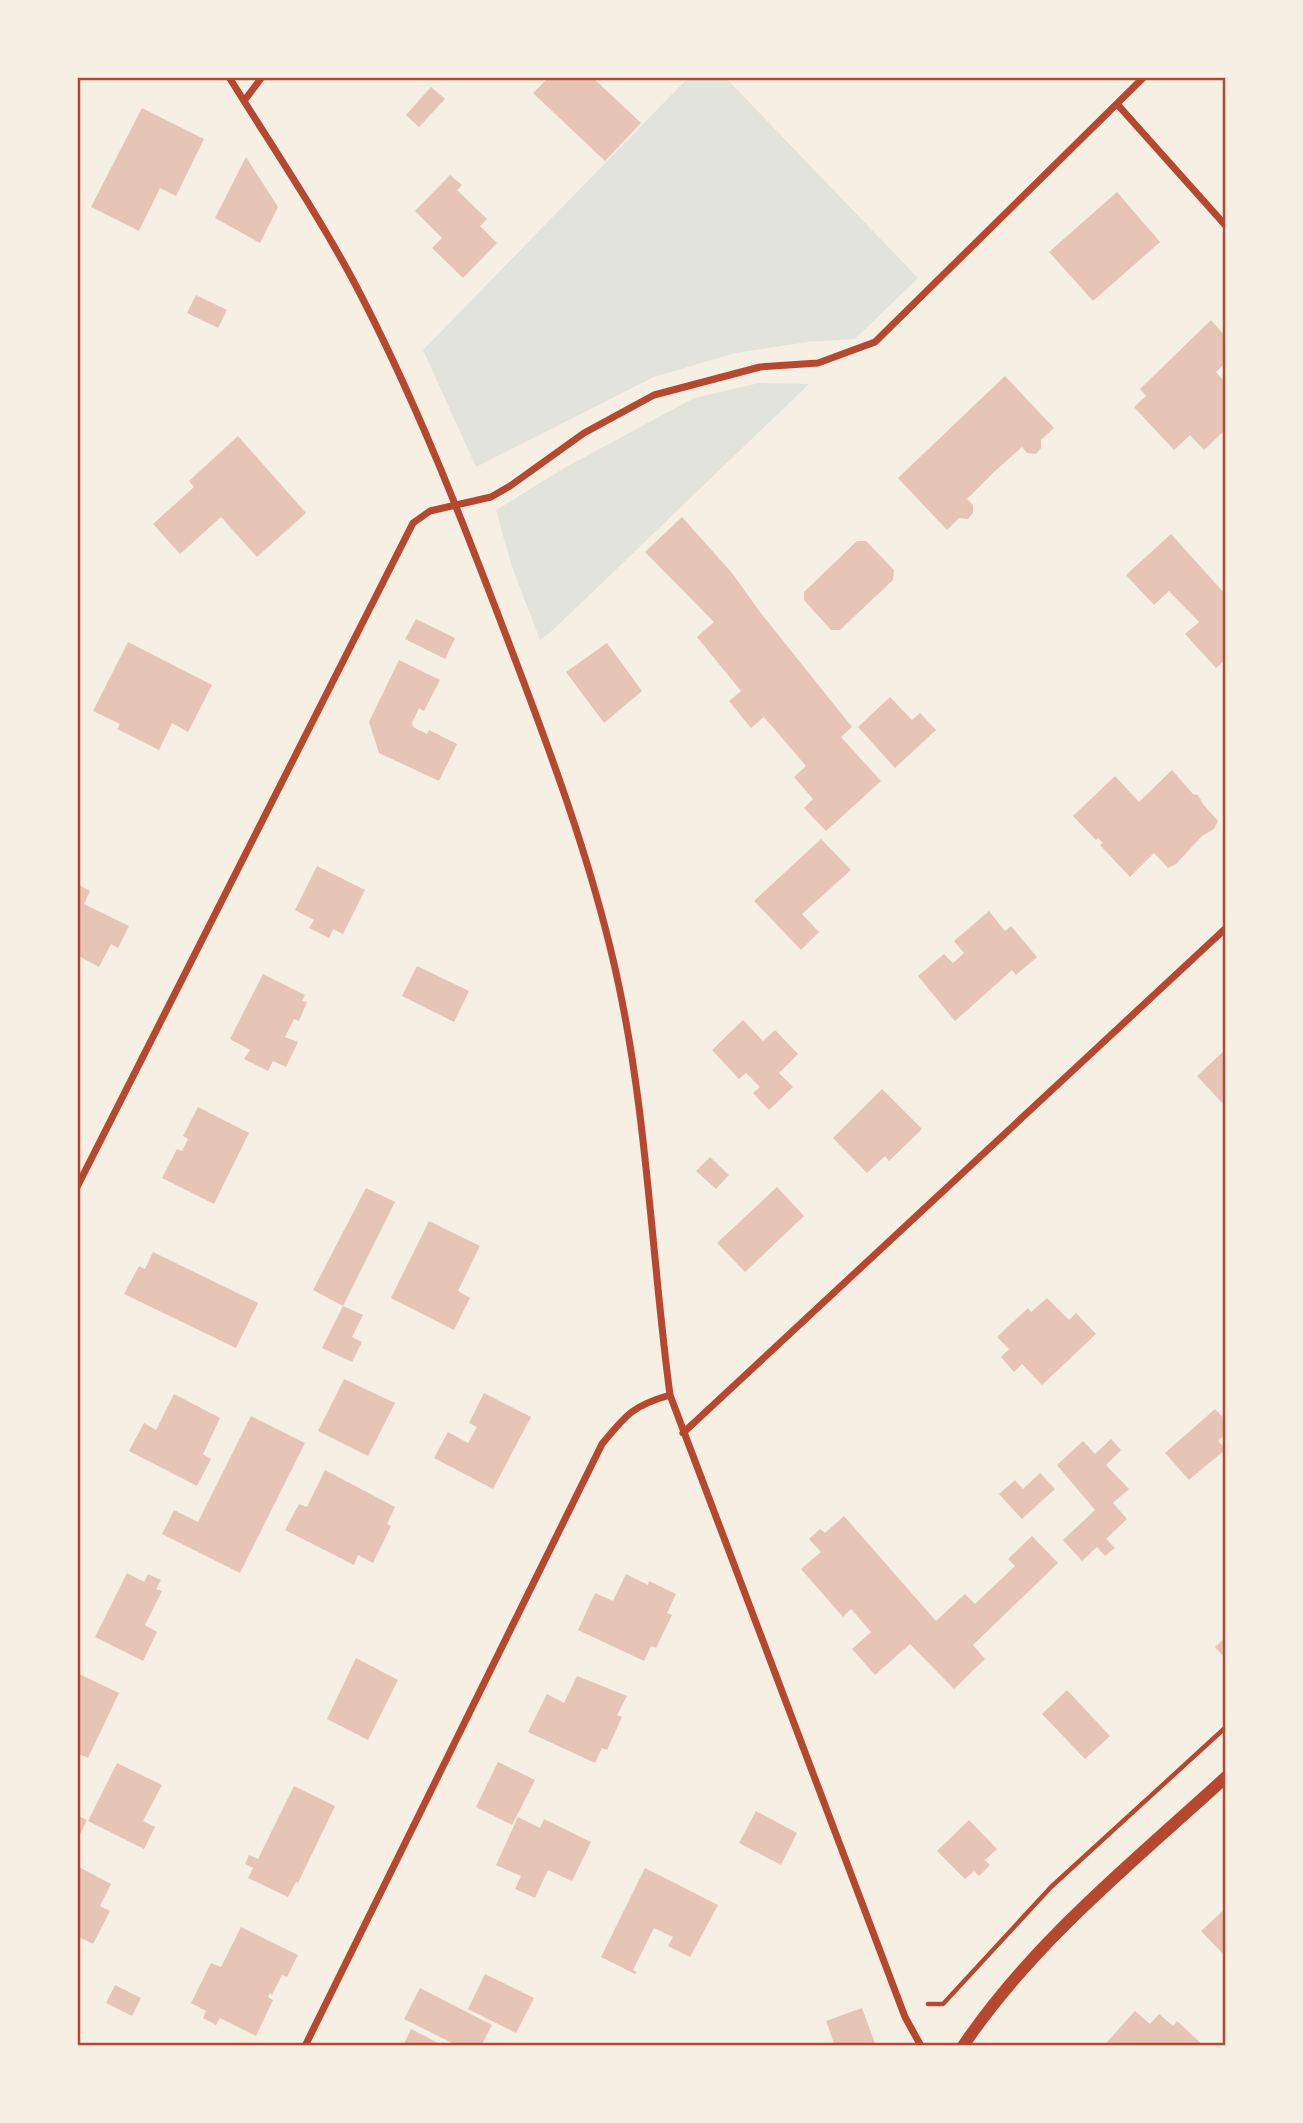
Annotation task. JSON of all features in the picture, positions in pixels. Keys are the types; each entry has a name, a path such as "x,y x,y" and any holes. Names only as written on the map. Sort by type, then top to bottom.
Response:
{"street":[{"path":"229,77 321,223 355,284 435,450 540,726 594,884 633,1056 670,1395 905,2017 921,2046"},
{"path":"244,101 262,77"},
{"path":"77,1187 414,523 430,511 491,497 584,433 654,395 760,367 818,363 875,342 1144,77"},
{"path":"1116,104 1226,226"},
{"path":"683,1433 1226,928"},
{"path":"305,2046 602,1444 627,1413 645,1402 670,1395"},
{"path":"963,2046 988,2008 1063,1927 1226,1777"}],"path":[{"path":"928,2004 943,2004 1051,1887 1226,1727"}],"shaded area":[{"path":"689,77 725,77 918,278 855,339 808,342 735,353 654,377 476,467 423,350"},
{"path":"759,383 809,384 540,640 511,564 496,510 566,467 694,398"}],"building":[{"path":"549,77 592,77 641,123 605,161 533,93"},
{"path":"431,87 445,99 419,127 406,115"},
{"path":"142,108 204,139 176,196 160,188 139,231 91,207"},
{"path":"246,157 278,207 260,243 215,218"},
{"path":"450,175 462,185 457,190 487,219 480,226 497,243 463,278 432,248 442,238 415,211"},
{"path":"1117,192 1160,242 1093,301 1049,252"},
{"path":"196,295 227,310 218,328 187,313"},
{"path":"1211,320 1226,337 1226,362 1216,372 1223,380 1226,377 1226,429 1204,450 1190,435 1174,450 1134,407 1146,396 1140,389"},
{"path":"1005,376 1054,428 1041,440 1041,448 1036,454 1027,453 1022,447 994,472 967,499 973,505 973,513 968,519 959,518 947,530 898,478"},
{"path":"238,436 306,513 257,557 221,517 180,554 153,524 194,487 189,481"},
{"path":"682,517 732,573 852,727 841,737 881,781 826,831 804,808 813,799 794,777 806,766 764,717 751,728 729,701 741,691 697,637 714,622 645,552"},
{"path":"1171,534 1226,595 1226,659 1216,668 1185,634 1199,622 1169,591 1154,605 1126,575"},
{"path":"857,541 866,541 894,570 893,580 840,630 831,630 804,600 804,592"},
{"path":"416,619 455,638 445,659 405,639"},
{"path":"128,642 212,685 188,732 172,723 159,750 117,729 120,724 93,711"},
{"path":"607,643 642,691 604,723 566,672"},
{"path":"399,660 440,680 424,711 419,708 412,723 413,727 427,734 429,730 457,744 439,781 379,753 369,722"},
{"path":"890,697 912,720 920,713 936,730 895,768 858,727"},
{"path":"1172,770 1193,794 1198,795 1218,821 1214,829 1202,836 1176,864 1168,868 1154,853 1130,877 1100,845 1103,843 1098,838 1096,840 1073,816 1115,776 1139,802"},
{"path":"821,839 851,870 802,914 819,932 801,950 754,901"},
{"path":"317,866 365,890 343,934 333,929 329,938 309,928 314,920 295,910"},
{"path":"77,884 90,891 84,904 129,926 118,948 111,944 99,967 77,955"},
{"path":"989,911 1005,931 1011,926 1037,957 1016,975 1012,970 955,1021 918,976 944,954 953,963 964,953 954,941"},
{"path":"417,966 469,991 454,1022 402,996"},
{"path":"263,974 305,995 302,1001 307,1002 299,1021 294,1019 285,1037 298,1042 286,1067 273,1061 268,1071 244,1059 250,1050 230,1039"},
{"path":"743,1020 763,1041 775,1030 798,1054 779,1073 793,1087 769,1110 753,1093 760,1087 746,1073 739,1079 712,1050"},
{"path":"1226,1049 1226,1107 1197,1076"},
{"path":"882,1089 922,1129 889,1161 885,1156 867,1173 833,1138"},
{"path":"198,1107 249,1133 214,1204 162,1178 177,1149 182,1151 188,1139 183,1136"},
{"path":"710,1157 729,1175 716,1189 696,1171"},
{"path":"777,1187 804,1216 745,1272 717,1243"},
{"path":"366,1188 395,1202 343,1306 313,1290"},
{"path":"429,1221 480,1246 458,1291 470,1298 454,1330 391,1298"},
{"path":"153,1252 258,1303 236,1348 124,1294 139,1266 145,1269"},
{"path":"1047,1298 1069,1320 1076,1313 1096,1334 1042,1385 1022,1364 1014,1372 1001,1357 1009,1349 997,1337 1028,1308 1031,1312"},
{"path":"343,1306 363,1315 352,1337 362,1342 352,1362 322,1348"},
{"path":"344,1379 395,1403 368,1456 318,1431"},
{"path":"484,1393 531,1417 493,1489 434,1458 448,1432 468,1443 477,1427 469,1423"},
{"path":"174,1394 220,1418 203,1454 211,1459 197,1486 129,1451 144,1423 156,1430"},
{"path":"1215,1409 1226,1420 1226,1433 1218,1441 1226,1449 1189,1480 1165,1453"},
{"path":"251,1416 305,1443 240,1573 162,1534 174,1510 198,1522"},
{"path":"1111,1439 1121,1450 1106,1465 1129,1489 1113,1503 1127,1519 1106,1539 1115,1548 1105,1556 1097,1547 1082,1561 1063,1540 1095,1510 1057,1465 1083,1441 1095,1454"},
{"path":"325,1470 395,1507 387,1524 391,1526 373,1563 358,1555 354,1565 285,1530 299,1504 307,1507"},
{"path":"1040,1473 1055,1489 1022,1519 999,1494 1015,1480 1023,1489"},
{"path":"844,1516 936,1621 965,1594 975,1604 1015,1566 1008,1559 1032,1536 1058,1563 973,1645 985,1659 954,1689 910,1644 875,1675 852,1649 871,1632 851,1609 843,1617 801,1569 821,1552 809,1539 820,1529 825,1533"},
{"path":"127,1573 144,1582 148,1574 161,1580 156,1589 162,1591 145,1625 157,1632 143,1661 95,1637"},
{"path":"626,1574 676,1594 667,1613 672,1615 656,1648 651,1646 644,1661 578,1630 595,1593 613,1601"},
{"path":"1226,1637 1226,1659 1215,1647"},
{"path":"356,1658 398,1680 368,1740 327,1719"},
{"path":"77,1673 119,1693 88,1758 77,1753"},
{"path":"577,1676 627,1696 617,1715 622,1717 607,1750 602,1748 595,1763 528,1732 547,1694 564,1703"},
{"path":"1067,1690 1110,1736 1085,1759 1042,1714"},
{"path":"498,1762 535,1780 512,1825 476,1807"},
{"path":"117,1763 162,1785 143,1821 155,1827 144,1849 88,1821"},
{"path":"294,1786 335,1806 298,1883 296,1882 288,1897 248,1878 253,1868 245,1864 249,1855 258,1859"},
{"path":"756,1811 797,1833 781,1865 739,1843"},
{"path":"77,1815 87,1820 77,1840"},
{"path":"518,1817 540,1828 544,1819 591,1842 572,1881 548,1870 535,1898 515,1889 521,1876 496,1865"},
{"path":"969,1820 997,1849 985,1860 990,1865 979,1876 974,1871 965,1879 937,1851"},
{"path":"77,1866 111,1884 100,1906 110,1911 93,1944 77,1936"},
{"path":"645,1868 718,1905 690,1957 668,1946 673,1937 654,1928 633,1970 637,1972 635,1974 601,1957"},
{"path":"1226,1908 1226,1957 1201,1931"},
{"path":"241,1927 298,1955 287,1977 282,1975 272,1995 270,1993 268,1997 273,2000 256,2036 220,2018 216,2025 203,2018 206,2011 191,2003 211,1963 221,1967"},
{"path":"485,1974 534,1998 516,2033 468,2009"},
{"path":"115,1985 141,1998 132,2016 106,2003"},
{"path":"420,1988 492,2025 481,2046 458,2046 404,2019"},
{"path":"862,2008 876,2046 835,2046 826,2021"},
{"path":"1135,2011 1150,2024 1159,2014 1173,2026 1177,2021 1204,2046 1111,2046 1107,2042"},
{"path":"411,2029 444,2046 403,2046"}]}
